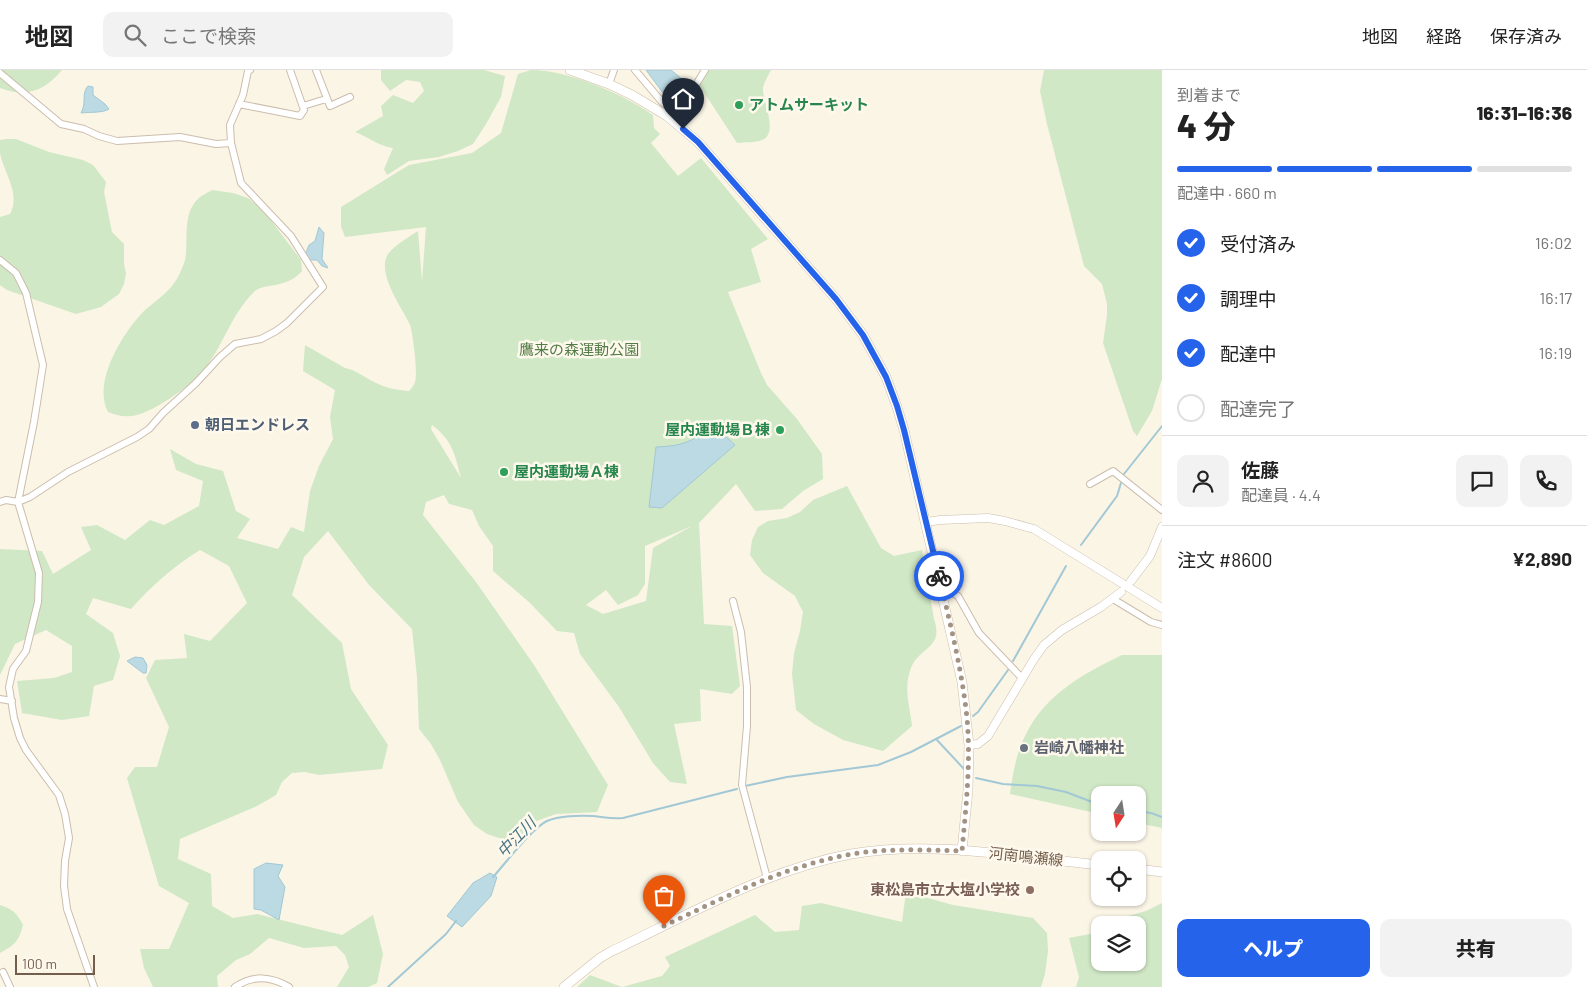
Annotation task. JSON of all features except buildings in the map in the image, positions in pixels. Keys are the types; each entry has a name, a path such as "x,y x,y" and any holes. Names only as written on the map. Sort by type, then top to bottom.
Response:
{"main road":[{"path":"570,70 609,84 670,113 836,299 863,335 886,377 897,406 912,461 962,682 968,745 968,790 962,851"},
{"name":"河南鳴瀬線","path":"564,987 610,952 767,878 812,863 859,853 891,850 962,851 1091,864"},
{"path":"1146,870 1162,872"}],"street":[{"path":"0,502 6,500 18,502 39,492 68,472 137,437 149,429 162,413 196,383 235,344 261,339 276,331 287,323 323,287 291,236 241,183 231,143 230,125 250,70"},
{"path":"239,104 300,116 304,110 290,70"},
{"path":"316,70 330,106 350,97"},
{"path":"609,84 614,70"},
{"path":"635,70 670,113 683,96 692,91 705,70"},
{"path":"0,73 61,124 100,136 117,141 180,136 216,144 231,143"},
{"path":"303,106 326,99"},
{"path":"0,260 16,273 26,294 43,365 18,502 39,573 38,602 26,651 13,669 9,688 14,718 20,738 26,750 59,795 66,814 69,838 65,861 65,894 68,909 94,987"},
{"path":"1090,484 1113,471 1162,510"},
{"path":"926,522 988,518 1005,520 1034,530 1162,608"},
{"path":"1131,581 1150,556 1162,527"},
{"path":"968,745 978,744 988,736 1034,659 1053,637 1121,592"},
{"path":"943,593 953,593 958,596 979,633 1022,678"},
{"path":"1113,599 1151,622 1162,625"},
{"path":"733,600 741,632 747,687 747,726 742,784 767,878"},
{"path":"0,699 12,701"},
{"path":"3,972 10,987"},
{"path":"235,987 250,978 270,979 289,987"}],"green space":[{"path":"0,70 62,70 42,88 34,91 19,92 0,88"},
{"path":"381,70 484,70 505,76 501,97 473,144 439,157 409,161 387,175 384,169 393,148 355,132 383,116 381,106 393,95 413,103 424,91 420,82 406,80 390,91 381,80"},
{"name":"鷹来の森運動公園","path":"531,70 561,74 595,85 641,107 653,115 654,128 660,134 651,143 678,176 701,158 768,239 751,249 761,282 728,292 767,385 797,419 822,454 823,479 803,491 782,509 755,511 736,484 699,523 704,624 732,626 740,686 732,694 700,689 701,721 674,724 687,784 670,782 653,763 619,707 580,654 574,633 557,631 529,602 493,571 493,546 479,526 472,510 449,504 444,495 426,502 423,515 476,582 534,665 608,785 597,812 556,814 528,824 517,844 487,834 474,825 458,802 440,760 431,744 419,729 417,677 412,629 369,585 328,531 304,557 292,595 342,643 351,689 388,745 382,769 319,775 305,772 292,773 282,782 276,795 257,806 180,839 178,859 211,874 212,906 233,918 257,914 342,935 373,915 383,954 377,983 368,987 337,987 349,967 345,955 336,946 304,948 269,938 250,954 236,960 217,976 218,987 153,987 144,968 140,949 169,949 189,903 159,886 127,778 135,767 157,767 169,727 146,678 155,660 187,658 184,634 210,641 247,603 229,566 200,550 163,577 131,609 93,598 86,614 113,633 120,656 113,680 94,686 89,716 62,720 22,713 17,681 54,678 72,672 72,646 46,630 15,644 0,675 0,549 42,551 53,574 91,550 81,527 97,525 125,540 150,520 164,525 199,506 203,481 176,470 170,449 196,464 223,471 236,511 250,519 237,538 278,549 291,527 304,532 310,491 319,466 333,439 330,417 335,390 303,371 305,345 345,368 387,387 409,391 416,378 415,354 410,325 388,281 385,262 391,251 418,231 422,282 426,227 345,237 341,226 341,207 409,165 472,153 501,133 518,74","holes":["432,425 444,436 452,448 461,478 431,429","692,526 653,548 646,601 603,614 586,605 606,590 618,605 638,595 645,584 645,546"]},
{"name":"アトムサーキット","path":"707,70 771,70 763,88 770,122 768,135 764,139 755,142 737,143 698,83"},
{"path":"1044,70 1162,70 1162,379 1152,411 1137,436 1133,431 1103,343 1107,304 1102,284 1084,266 1047,124 1040,91"},
{"path":"16,139 49,152 83,160 93,165 106,182 104,192 112,232 124,244 126,273 124,284 119,294 101,307 76,314 7,290 0,285 0,217 10,214 14,199 0,153 0,140"},
{"path":"212,190 233,193 248,198 263,210 301,260 302,271 289,281 263,287 254,292 246,300 211,361 181,391 159,405 139,414 125,416 108,412 104,400 104,386 112,358 136,319 169,290 176,280 185,260 189,214 196,201"},
{"path":"847,486 881,548 894,556 922,550 936,629 936,636 933,642 920,655 911,668 907,683 912,726 883,751 843,740 814,724 796,710 792,674 794,653 803,612 795,596 763,573 750,555 752,540 758,527 768,521 787,518 800,512 813,500"},
{"path":"1122,655 1162,655 1162,828 1146,825 1146,786 1091,786 1091,812 1010,794 1017,756 1034,720 1055,697 1094,669"},
{"path":"906,892 953,905 1033,918 1047,933 1048,951 1041,987 622,987 662,976 670,966 665,957 755,915 775,932 799,930 802,906 821,903 902,922"},
{"path":"1162,903 1162,987 1076,987 1079,977 1069,938 1091,934 1091,971 1146,971 1146,916 1128,916 1146,911"},
{"path":"0,905 14,912 23,925 16,942 0,953"},
{"path":"590,975 622,987 577,987"}],"water":[{"path":"646,70 671,70 682,79 676,88 663,93"},
{"path":"88,86 93,87 93,95 109,109 100,112 81,113"},
{"path":"319,227 324,233 322,259 328,268 322,266 317,260 310,260 305,255 309,245 315,241"},
{"path":"713,425 735,445 662,508 649,507 656,447 673,446 687,442"},
{"path":"135,657 143,658 147,665 146,673 143,673 127,661"},
{"path":"266,863 283,865 278,876 285,887 279,920 261,910 254,909 254,869"},
{"path":"490,873 497,877 491,896 462,927 447,916 473,883"}],"waterway":[{"path":"1124,474 1162,426"},
{"path":"1081,545 1117,496 1121,483"},
{"path":"1013,661 1066,566"},
{"path":"973,716 978,712 1008,670"},
{"name":"中江川","path":"745,786 787,777 878,765 911,752 961,726"},
{"path":"937,740 964,769"},
{"path":"976,778 1003,784 1037,786 1066,792 1091,802"},
{"name":"中江川","path":"493,877 526,838 547,821 575,816 623,818 737,789"},
{"path":"1146,812 1162,817"},
{"name":"中江川","path":"388,987 446,934 456,921"}],"way so far":[{"path":"664,926 767,878 828,859 872,851 962,851 968,790 967,718 962,682 939,576"}],"place":[{"name":"アトムサーキット","path":"739,105"},
{"name":"朝日エンドレス","path":"195,425"},
{"name":"屋内運動場Ｂ棟","path":"780,430"},
{"name":"屋内運動場Ａ棟","path":"504,472"},
{"name":"岩崎八幡神社","path":"1024,748"},
{"name":"東松島市立大塩小学校","path":"1030,890"}],"route":[{"path":"683,129 698,142 836,299 863,335 876,357 886,377 904,430 939,576"}]}
